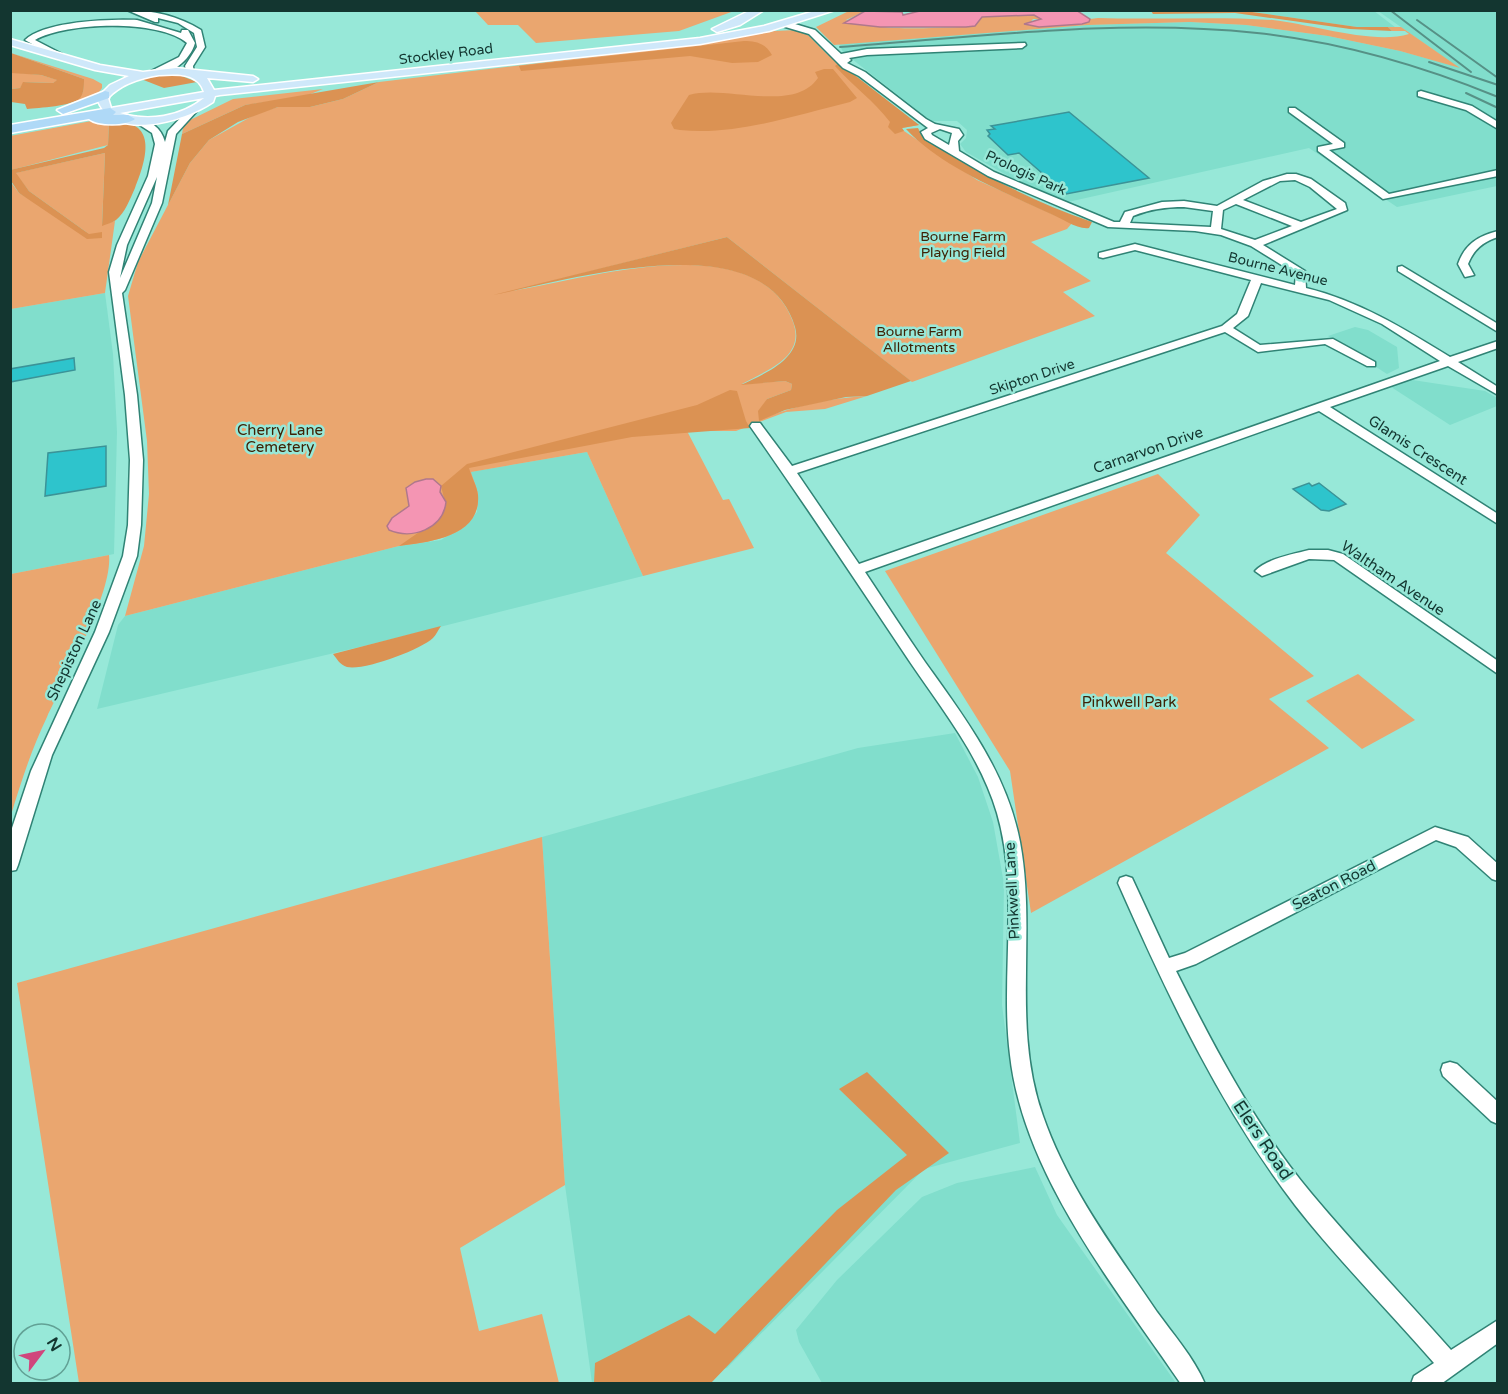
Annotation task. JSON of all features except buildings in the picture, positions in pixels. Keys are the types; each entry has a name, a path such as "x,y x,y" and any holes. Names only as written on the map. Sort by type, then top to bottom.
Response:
{"highway":[{"path":"10,131 106,101"},
{"path":"79,118 106,101"},
{"path":"10,117 132,120"}],"main road":[{"name":"Stockley Road","path":"106,101 209,89 262,79 397,69 652,42 715,30 736,23 760,10 766,17 785,24"},
{"name":"Stockley Road","path":"209,89 272,87 700,41 785,24 830,10"},
{"path":"10,42 110,71 262,79"},
{"path":"10,48 98,77 108,84 106,101"},
{"path":"106,101 123,82 150,73"},
{"path":"106,101 132,120 168,118 192,111 209,100 209,89 205,80 193,74"},
{"path":"203,104 272,87"}],"street":[{"path":"132,11 179,27 190,40 190,48 181,61 150,73"},
{"path":"132,11 172,18 196,30 201,44 189,66 193,74"},
{"path":"812,32 810,25 816,14"},
{"path":"64,58 29,40 33,36 50,32 129,23 172,32 190,40"},
{"path":"785,24 812,32 839,57 845,66 857,70 918,119 930,133 953,140 954,152"},
{"path":"839,57 867,52 1022,45"},
{"path":"1421,94 1469,108 1497,126"},
{"path":"1292,110 1341,145 1321,150 1387,197 1497,173"},
{"name":"Shepiston Lane","path":"10,865 33,785 50,741 104,631 130,559 135,530 137,477 118,298 123,278 157,204 171,133 192,111"},
{"name":"Shepiston Lane","path":"118,298 114,290 120,248 146,195 160,144 160,138 155,129 132,120"},
{"name":"Prologis Park","path":"930,133 954,152 991,174 1112,225 1219,231 1255,244 1301,273 1300,288"},
{"path":"1124,225 1129,214 1151,206 1196,204 1218,208 1239,201 1250,190 1293,177 1303,180 1341,205 1342,210 1255,244"},
{"path":"1239,201 1301,226"},
{"path":"1218,208 1219,231"},
{"path":"1469,275 1463,264 1466,251 1474,244 1497,234"},
{"name":"Bourne Avenue","path":"1103,255 1135,246 1257,279 1300,288 1365,311 1497,392"},
{"path":"1402,268 1497,329"},
{"name":"Skipton Drive","path":"790,471 1226,328 1242,316 1257,279"},
{"path":"1226,328 1258,349 1333,342 1371,364"},
{"name":"Carnarvon Drive","path":"856,570 1497,344"},
{"name":"Glamis Crescent","path":"1322,407 1497,520"},
{"name":"Pinkwell Lane","path":"756,426 790,471 969,740 994,785 1005,813 1012,845 1019,1056 1029,1104 1045,1152 1071,1201 1194,1383"},
{"name":"Waltham Avenue","path":"1262,571 1309,553 1323,552 1338,557 1497,669"},
{"name":"Seaton Road","path":"1163,967 1190,959 1435,833 1462,842 1497,874"},
{"name":"Elers Road","path":"1126,883 1163,967 1227,1085 1282,1170 1303,1199 1449,1364"},
{"path":"1450,1070 1497,1115"},
{"path":"1422,1383 1497,1330"}],"shaded area":[{"path":"924,10 1076,10 1090,19 1089,22 1082,24 1039,27 1024,24 1041,19 1034,15 982,17 975,26 966,27 880,27 844,23 865,11 902,12 903,15"},
{"path":"1151,11 1245,11 1357,27 1388,27 1392,31 1350,29 1235,13 1153,14"},
{"path":"1245,11 1374,11 1395,27 1357,27"},
{"path":"1378,11 1497,11 1497,186 1397,207 1309,148 1068,202 1010,177 966,152 960,144 966,138 967,130 957,121 931,121 843,52 839,44 1087,25 1190,22 1246,25 1328,36 1400,51 1458,67"},
{"path":"744,41 760,43 772,55 758,62 732,63 690,56 521,71 519,66"},
{"path":"11,53 84,79 84,89 80,98 70,103 32,109 27,109 25,104 11,102 11,89 20,88 23,82 53,83 57,80 41,75 11,73"},
{"path":"839,63 919,125 902,128 904,131 895,134 888,127 890,122 884,114 835,66"},
{"path":"833,69 857,98 850,102 787,118 723,130 680,130 674,129 671,123 689,95 704,93 758,96 792,94 807,89 818,78 815,72"},
{"path":"179,75 197,82 164,88 141,79"},
{"path":"379,82 343,99 310,107 278,107 238,122 209,140 190,163 168,205 182,134 245,105"},
{"path":"109,122 125,122 136,126 145,142 143,164 135,188 125,210 114,221 102,226 105,153 16,173 29,191 89,234 102,232 102,238 87,239 19,193 11,181 10,170 104,148 108,145"},
{"path":"918,128 922,136 962,162 1026,195 1092,222 1089,228 1070,223 955,167 920,143 906,129"},
{"path":"727,237 911,381 867,396 846,397 785,410 759,421 758,411 767,399 791,390 792,384 785,381 741,385 771,370 788,356 794,348 795,327 776,294 745,275 705,266 660,266 613,271 493,295"},
{"path":"105,293 113,354 117,432 114,554 11,574 11,309"},
{"path":"1355,327 1368,330 1397,347 1399,368 1387,374 1328,336"},
{"path":"1406,379 1485,391 1497,398 1497,406 1450,425 1388,385"},
{"path":"730,390 737,391 750,428 632,437 469,468 478,495 477,509 471,520 451,535 399,546 438,519 444,498 441,486 467,464 697,405"},
{"path":"587,452 643,576 368,645 97,709 118,625 125,616 399,546 441,540 468,523 477,512 478,494 470,472"},
{"path":"426,479 433,479 441,486 440,492 446,502 439,519 425,530 416,533 398,533 389,530 387,526 392,518 409,506 406,488"},
{"path":"441,626 434,637 426,643 405,654 378,663 347,667 333,654"},
{"path":"955,733 978,777 993,822 1004,884 1002,1005 1020,1143 924,1169 727,1368 657,1383 592,1383 565,1185 542,837 858,748"},
{"path":"867,1072 949,1153 896,1190 711,1383 594,1383 595,1363 689,1315 715,1334 837,1210 907,1155 839,1089"},
{"path":"1035,1167 1057,1215 1176,1383 822,1383 799,1342 796,1330 837,1280 922,1197 957,1183"}],"green space":[{"path":"851,10 865,11 846,20 857,24 890,28 975,26 982,17 1034,15 1041,19 1033,19 1028,25 1089,22 1090,19 1098,18 1229,18 1273,20 1342,33 1378,37 1409,34 1405,31 1392,31 1388,27 1401,27 1460,68 1400,51 1328,36 1246,25 1190,22 1088,25 834,45 816,27"},
{"path":"475,11 734,11 679,31 536,43 518,25 488,25"},
{"path":"797,30 806,33 827,54 919,125 902,128 904,131 977,180 1072,223 1067,229 1031,242 1091,281 1063,292 1095,316 912,382 727,237 512,291 623,270 666,266 708,266 744,274 774,292 793,322 796,334 794,344 782,361 742,384 785,381 792,384 791,390 767,399 759,420 812,404 867,396 825,409 786,412 736,431 687,431 723,500 729,499 754,548 643,576 587,452 471,472 478,495 477,509 462,529 451,535 399,546 125,616 144,546 149,494 147,441 128,296 138,262 190,163 209,140 258,113 278,107 310,107 343,99 379,82 707,43 774,31"},
{"path":"11,53 93,79 102,84 102,88 97,95 76,104 75,102 83,92 84,79"},
{"path":"12,72 41,75 58,80 53,83 24,82 20,88 11,89"},
{"path":"323,89 303,97 245,105 182,134 184,123 233,99"},
{"path":"97,120 109,122 108,145 11,170 10,136"},
{"path":"105,153 102,225 115,221 105,293 11,309 10,181 19,193 89,234 29,191 15,173"},
{"name":"Pinkwell Park","path":"1158,474 1200,515 1166,553 1314,676 1269,699 1329,748 1031,913 1010,771 885,571"},
{"path":"109,555 108,571 96,613 36,741 11,815 11,574"},
{"path":"1358,674 1415,720 1362,749 1306,701"},
{"path":"542,837 565,1185 460,1248 479,1331 542,1314 559,1383 79,1383 72,1338 72,1322 70,1322 17,983"}],"railway":[{"path":"1390,10 1471,72"},
{"path":"1417,20 1498,78"},
{"path":"840,47 1101,28 1205,29 1288,37 1350,49 1410,65 1498,97"},
{"path":"1429,62 1498,85"},
{"path":"1466,93 1498,108"}],"park label":[{"name":"Bourne Farm Playing Field","path":"963,244"},
{"name":"Bourne Farm Allotments","path":"919,340"},
{"name":"Cherry Lane Cemetery","path":"280,438"}]}
